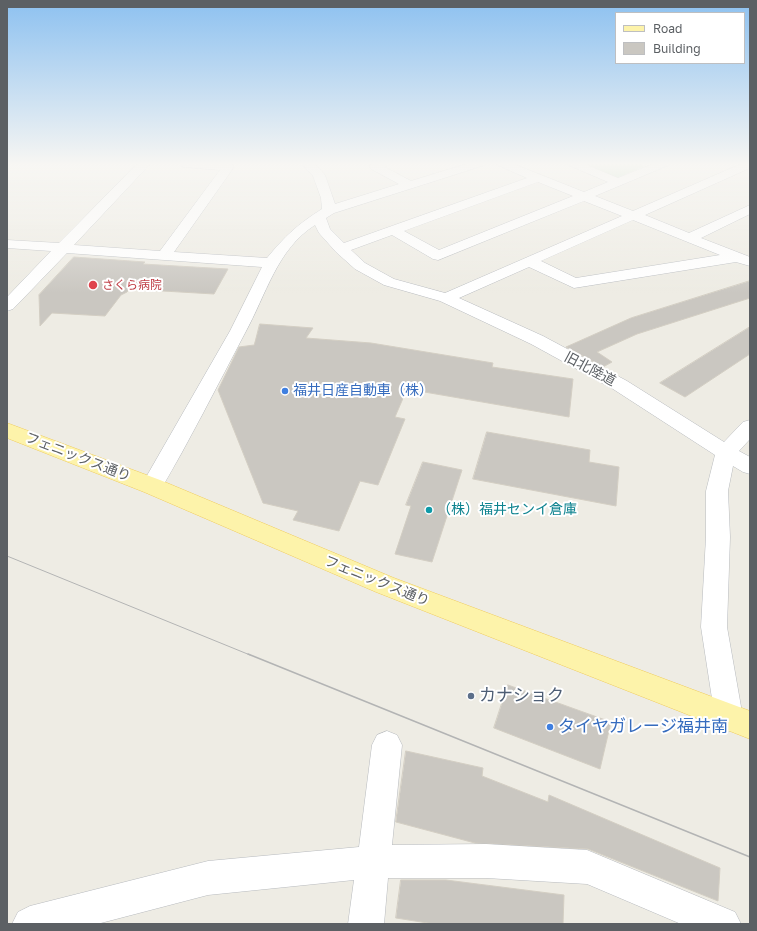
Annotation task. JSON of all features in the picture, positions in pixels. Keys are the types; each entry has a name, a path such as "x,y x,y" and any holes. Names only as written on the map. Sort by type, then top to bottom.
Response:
{"main road":[{"name":"フェニックス通り","path":"7,430 152,486 385,585 740,721"}],"street":[{"path":"7,306 103,206"},
{"path":"164,256 200,206"},
{"name":"旧北陸道","path":"325,206 324,230 341,249 360,266 389,282 446,298 537,340 620,385 750,467"},
{"path":"152,486 238,331 271,264 290,239 324,213 344,206"},
{"path":"341,249 458,206"},
{"path":"392,230 438,256 561,206"},
{"path":"608,206 744,260"},
{"path":"446,298 656,206"},
{"path":"689,238 750,209"},
{"path":"7,244 271,264"},
{"path":"529,261 574,282 744,260"},
{"path":"740,721 714,627 718,537 717,491 726,453 750,426"},
{"path":"366,924 387,745"},
{"path":"30,924 208,878 373,862 486,861 587,867 722,924"}],"building":[{"path":"74,257 145,262 143,264 228,269 214,294 129,289 121,295 105,316 52,313 40,326 39,295"},
{"path":"750,281 750,298 637,334 597,352 612,362 603,367 566,347 631,318"},
{"path":"260,324 313,328 306,338 371,343 493,363 492,367 573,379 569,417 407,389 395,417 405,419 378,485 360,481 339,531 293,520 298,511 263,503 218,390 239,347 254,345"},
{"path":"750,327 750,354 685,397 660,383"},
{"path":"487,432 590,450 589,462 619,467 616,506 473,479"},
{"name":"（株）福井センイ倉庫","path":"423,462 462,470 432,562 395,554 411,506 406,505"},
{"path":"508,685 611,722 600,769 494,728"},
{"path":"406,751 483,768 482,776 548,802 549,795 720,868 718,901 588,849 475,843 396,822"},
{"path":"401,880 446,880 564,895 563,924 434,924 396,918"}],"tram line":[{"path":"7,556 250,655"},
{"path":"248,654 750,857"}],"place":[{"name":"さくら病院","path":"93,285"},
{"name":"福井日産自動車（株）","path":"285,391"},
{"name":"（株）福井センイ倉庫","path":"429,510"},
{"name":"カナショク","path":"471,696"},
{"name":"タイヤガレージ福井南","path":"550,727"}]}
